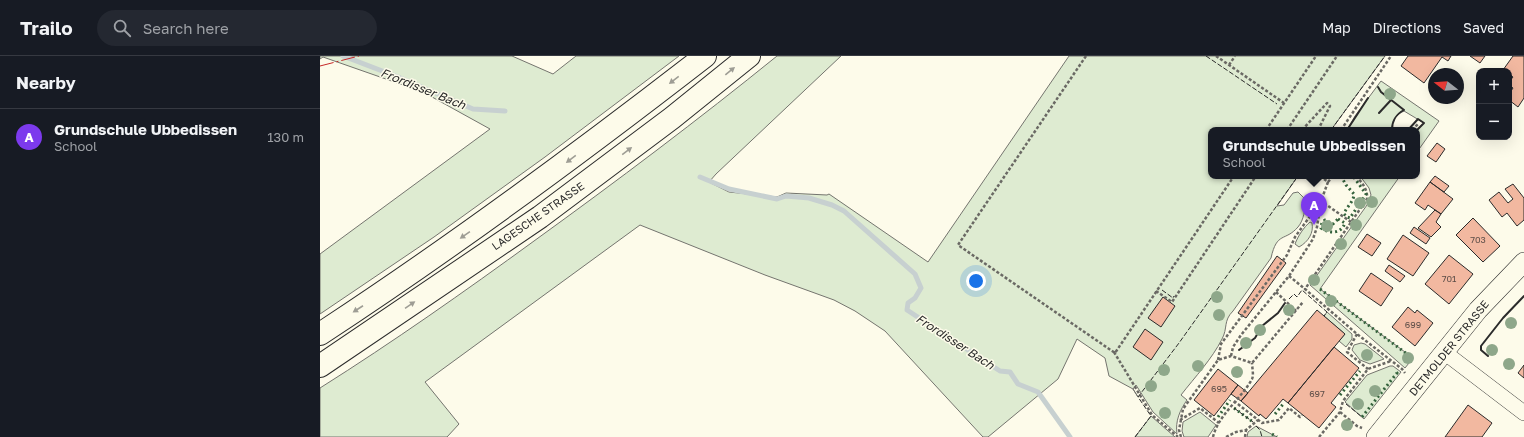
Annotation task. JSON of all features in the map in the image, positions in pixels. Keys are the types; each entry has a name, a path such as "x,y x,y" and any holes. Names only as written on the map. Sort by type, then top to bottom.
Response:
{"highway":[{"path":"320,334 388,290 538,183 705,56"},
{"name":"LAGESCHE STRASSE","path":"320,366 540,217 672,118 749,56"}],"street":[{"name":"DETMOLDER STRASSE","path":"1376,437 1478,310 1524,262"},
{"path":"1444,352 1524,413"}],"path":[{"path":"1086,56 958,245 1114,352 1152,415 1178,437"},
{"path":"1216,56 1284,103"},
{"path":"1229,65 1235,56"},
{"path":"1268,127 1316,56"},
{"path":"1289,127 1337,56"},
{"path":"1343,127 1391,56"},
{"path":"1305,127 1327,103 1330,106 1320,127"},
{"path":"1415,127 1419,123"},
{"path":"1114,352 1232,179"},
{"path":"1156,291 1172,302 1254,179"},
{"path":"1324,179 1328,182"},
{"path":"1182,437 1179,430 1183,409 1218,360 1221,344 1287,255 1295,236 1320,201 1330,179"},
{"path":"1305,289 1367,198 1368,193 1366,188 1358,179"},
{"path":"1320,201 1351,222"},
{"path":"1231,356 1233,347 1241,335 1289,276 1313,239 1317,227 1320,201"},
{"path":"1289,276 1391,362 1402,369 1416,389"},
{"path":"1276,292 1296,310"},
{"path":"1213,437 1219,423 1253,377 1252,363 1303,302"},
{"path":"1357,334 1347,352 1368,369"},
{"path":"1218,360 1231,356 1252,363"},
{"path":"1319,437 1340,412 1343,401 1368,369 1391,362"},
{"path":"1234,401 1262,423 1279,420 1289,408 1300,417 1302,415"},
{"path":"1180,420 1200,408 1219,423"},
{"path":"1340,412 1357,426"},
{"path":"1226,437 1236,432 1246,430 1258,420"},
{"path":"1245,437 1246,430"}],"green space":[{"path":"320,56 512,56 553,74 576,56 679,56 545,157 434,237 320,314 320,254 490,129 423,92 323,57 320,59"},
{"path":"777,56 841,56 709,182 729,192 777,197 786,193 829,194 928,262 1069,56 1385,56 1333,127 1208,127 1208,179 1296,179 1277,206 1284,205 1293,193 1298,192 1306,200 1306,203 1302,221 1293,232 1279,240 1276,244 1271,258 1228,318 1224,335 1218,346 1181,395 1187,400 1179,416 1177,434 1153,412 1136,385 1133,389 1109,376 1105,358 1077,339 1058,379 988,437 983,437 885,331 855,311 834,300 765,275 640,225 425,382 459,424 447,437 320,437 320,388 428,316 534,241 657,150"},
{"path":"1381,81 1439,121 1420,148 1420,127 1424,123 1404,111 1398,114 1392,127 1349,127"},
{"path":"1362,179 1398,179 1320,289 1413,358 1405,368 1310,285 1367,205 1371,195 1369,188"},
{"path":"1310,222 1312,223 1311,234 1308,240 1299,247 1295,244 1296,241 1303,229"},
{"path":"1327,312 1352,334 1352,339 1346,347 1339,341 1345,334 1324,316"},
{"path":"1361,343 1365,344 1384,359 1370,364 1360,360 1352,350 1354,345"},
{"path":"1393,366 1401,372 1364,419 1345,402 1367,375"},
{"path":"1200,412 1216,425 1208,437 1184,437 1182,431 1183,422"},
{"path":"1151,416 1175,437 1135,437"},
{"path":"1256,426 1277,437 1247,437 1248,432"}],"building":[{"path":"1408,56 1451,56 1448,61 1442,57 1434,68 1428,68 1428,77 1424,83 1401,66"},
{"path":"1470,56 1485,56 1480,63"},
{"path":"1513,56 1524,56 1524,98 1518,107 1512,102 1512,68 1504,68"},
{"path":"1437,143 1445,149 1436,162 1427,156"},
{"path":"1435,176 1449,186 1444,192 1430,182"},
{"path":"1430,182 1453,199 1441,214 1428,205 1425,210 1415,203"},
{"path":"1513,184 1524,198 1524,220 1517,226 1507,213 1502,217 1489,200 1499,192 1508,203 1513,199 1505,189"},
{"path":"1435,210 1441,214 1436,222 1441,227 1431,237 1418,228"},
{"path":"1473,218 1500,246 1483,262 1456,235"},
{"path":"1414,227 1430,238 1426,244 1410,233"},
{"path":"1367,234 1381,243 1372,256 1358,247"},
{"path":"1403,235 1429,253 1413,276 1387,259"},
{"path":"1449,255 1473,274 1449,304 1425,284"},
{"path":"1277,256 1286,263 1246,318 1238,313"},
{"path":"1389,265 1405,276 1400,282 1385,271"},
{"path":"1371,273 1393,288 1381,306 1359,291"},
{"path":"1163,297 1175,306 1161,327 1148,318"},
{"path":"1408,307 1415,313 1417,310 1433,323 1415,346 1392,327"},
{"path":"1317,310 1345,334 1288,403 1283,399 1266,419 1260,414 1259,416 1241,401"},
{"path":"1145,329 1163,342 1151,360 1133,347"},
{"path":"1334,347 1359,368 1331,403 1336,407 1319,428 1288,403"},
{"path":"1524,365 1524,378 1518,373"},
{"path":"1218,369 1238,385 1214,416 1194,400"},
{"path":"1238,385 1248,393 1241,401 1231,394"},
{"path":"1468,405 1492,423 1482,437 1445,437"}],"waterway":[{"name":"Frordisser Bach","path":"343,56 398,77 473,109 505,111"},
{"name":"Frordisser Bach","path":"700,177 729,189 777,199 786,196 809,198 832,205 844,211 915,274 921,288 915,298 908,303 907,310 1000,371 1010,372 1018,384 1038,392 1070,437"}],"hedge":[{"path":"1343,179 1354,194 1353,200 1344,214 1350,218 1366,194 1355,179"},
{"path":"1338,219 1345,223 1338,231 1331,232 1321,228 1322,222 1325,220 1333,224 1338,219"},
{"path":"1320,289 1411,357"},
{"path":"1340,395 1360,371"},
{"path":"1362,417 1397,373 1394,371"},
{"path":"1218,417 1230,400"},
{"path":"1275,414 1284,403"},
{"path":"1234,408 1253,422"},
{"path":"1272,434 1277,437"}],"fence":[{"path":"1206,56 1277,104"},
{"path":"1333,127 1385,56"},
{"path":"1135,437 1151,416 1138,397 1179,343 1296,179"},
{"path":"1162,290 1173,298 1174,296"},
{"path":"1289,299 1294,294 1297,297 1302,290 1327,312 1324,316"},
{"path":"1346,404 1362,417"},
{"path":"1234,408 1253,422"},
{"path":"1256,426 1260,430 1262,437"}],"wall":[{"path":"1378,87 1381,92 1404,110 1395,118 1392,127"},
{"path":"1349,127 1368,98"},
{"path":"1379,113 1391,100"},
{"path":"1411,127 1418,119 1424,123 1420,127"},
{"path":"1488,356 1481,350 1481,346 1503,318 1524,296"},
{"path":"1239,350 1255,338 1262,326 1278,313 1285,303"}],"power":[{"path":"320,66 359,56"}],"place":[{"name":"Grundschule Ubbedissen","path":"1314,225"}]}
